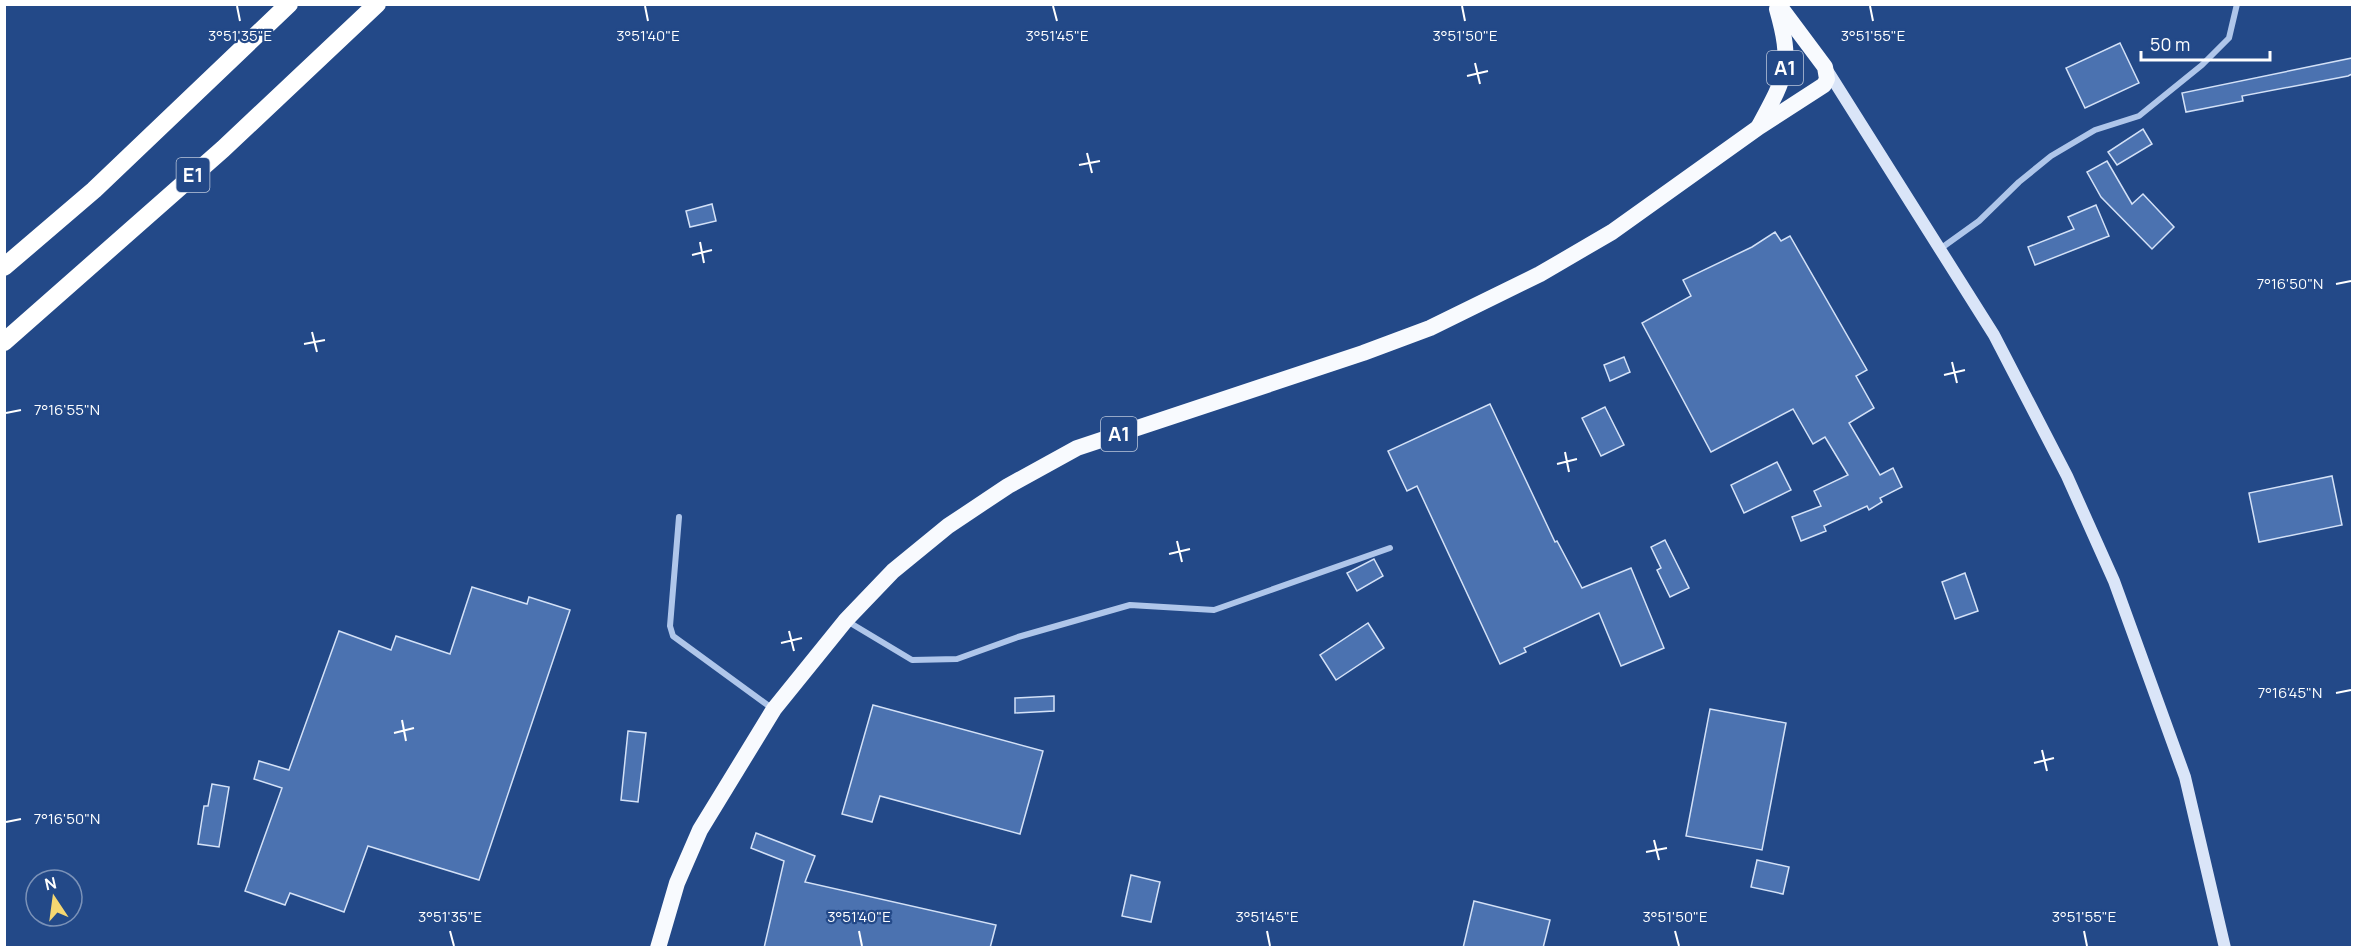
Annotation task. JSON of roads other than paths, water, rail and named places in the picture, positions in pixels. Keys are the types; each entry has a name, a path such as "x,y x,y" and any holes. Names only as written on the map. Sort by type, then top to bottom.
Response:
{"highway":[{"path":"4,267 94,190 289,4"},
{"name":"E1","path":"4,342 223,149 377,4"},
{"name":"A1","path":"658,948 677,883 700,830 774,709 846,621 892,571 948,526 1008,486 1067,453 1364,353 1430,328 1540,274 1612,232 1759,127 1819,90 1827,79 1825,67 1777,4"},
{"name":"A1","path":"1759,127 1777,94 1787,55 1777,4"}],"main road":[{"path":"1825,67 1994,335 2067,476 2114,581 2185,777 2225,948"}],"street":[{"path":"1940,249 1979,220 2019,182 2052,156 2095,130 2139,116 2202,65 2229,38 2237,4"},
{"path":"679,518 670,627 673,636 774,709"},
{"path":"846,621 912,660 957,658 1018,637 1130,605 1214,610 1390,548"}]}
